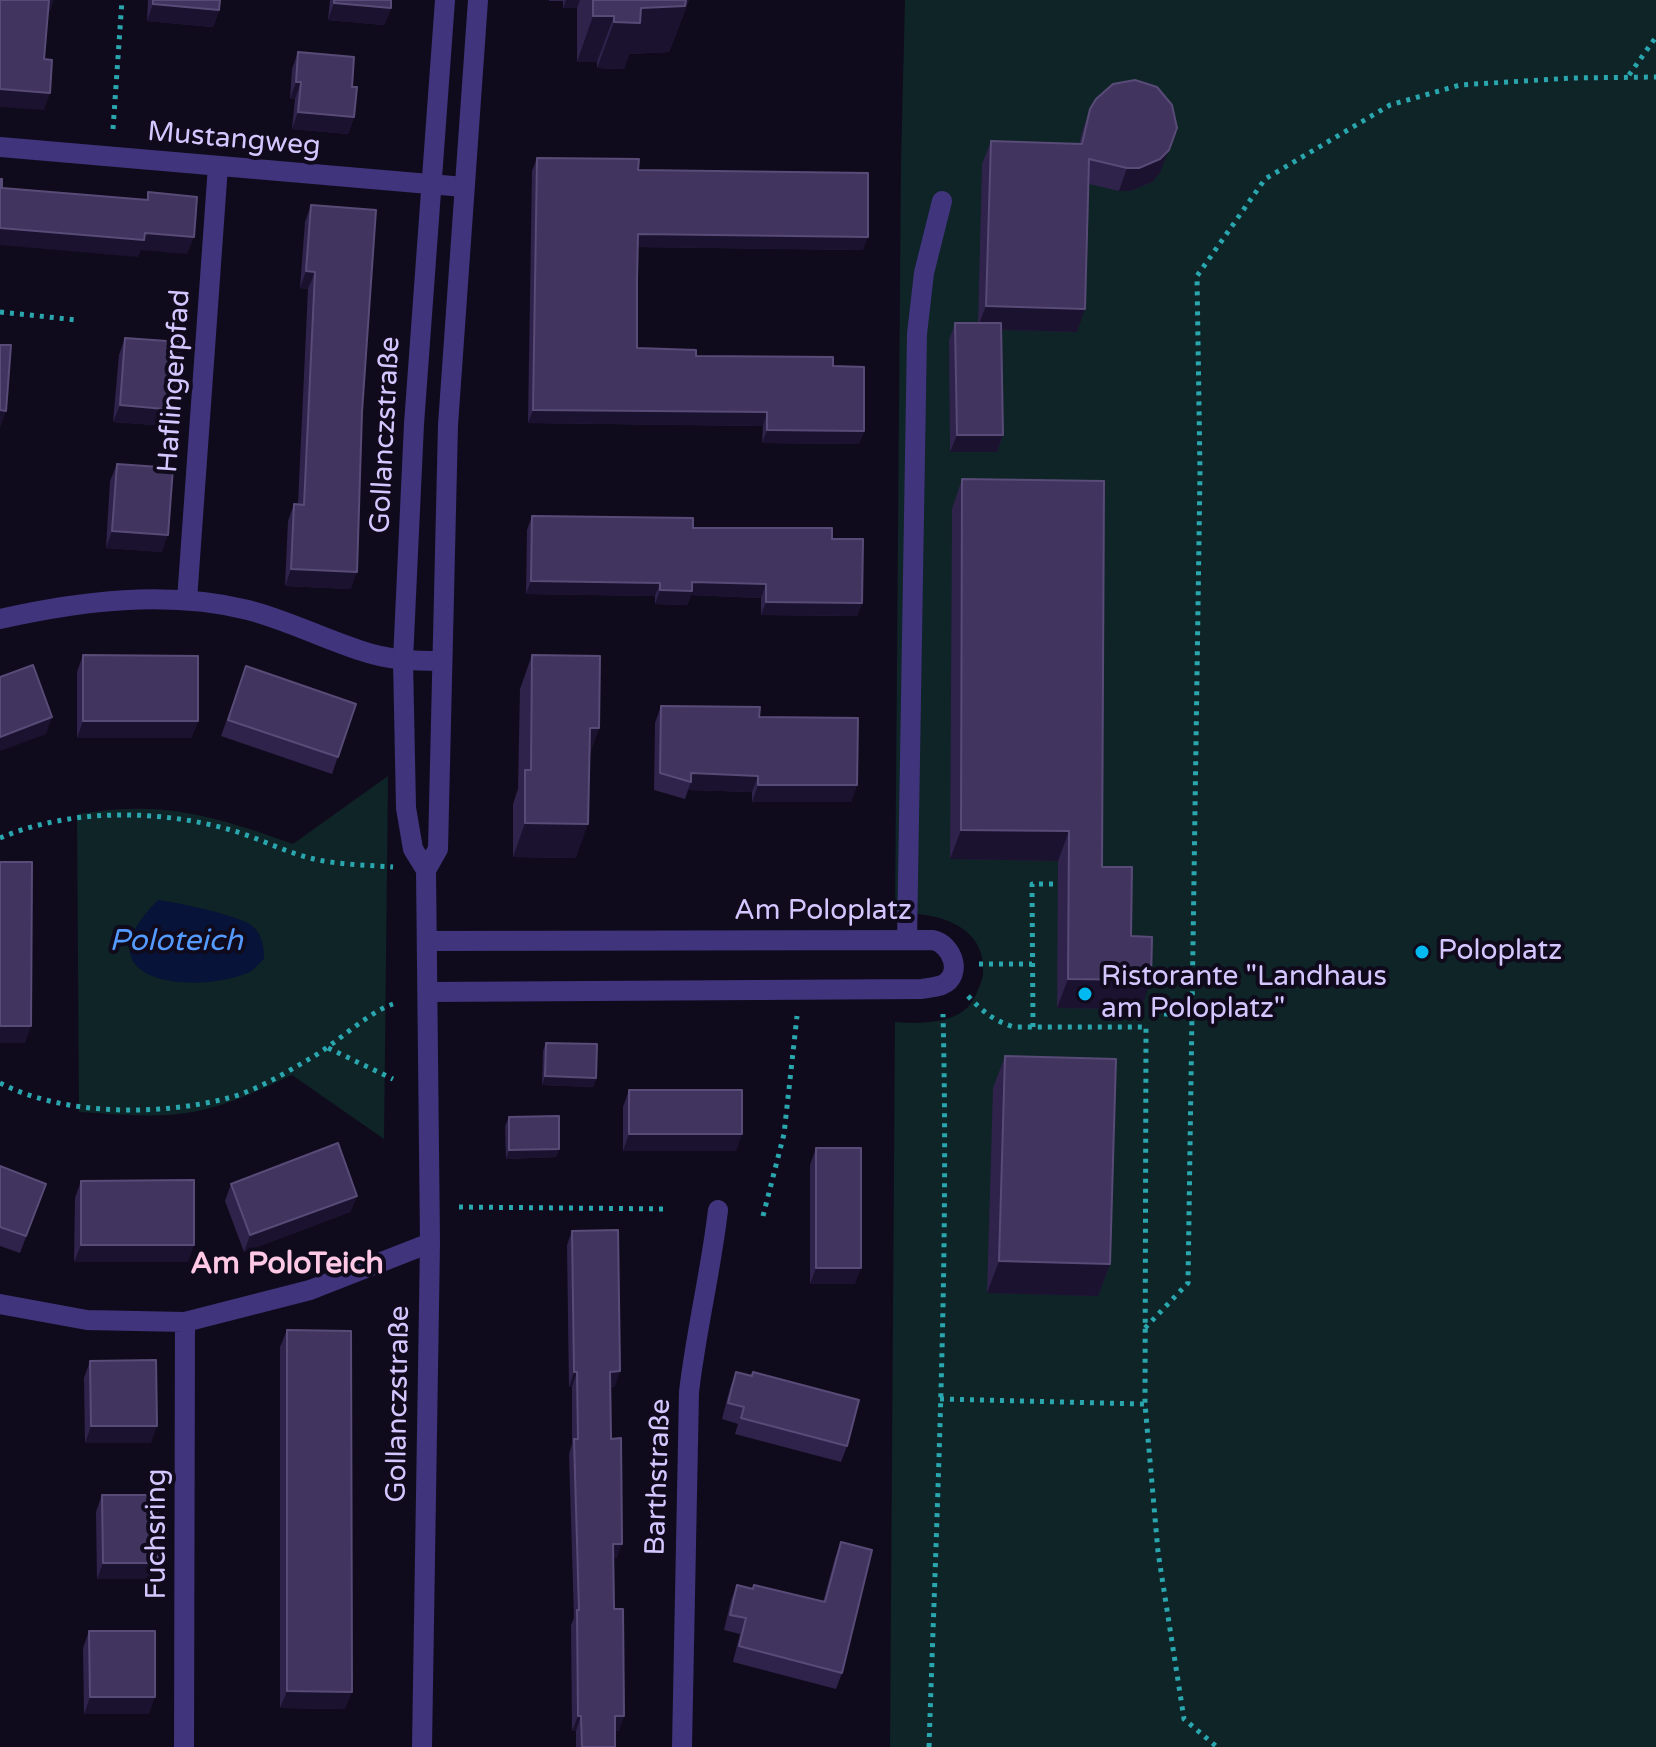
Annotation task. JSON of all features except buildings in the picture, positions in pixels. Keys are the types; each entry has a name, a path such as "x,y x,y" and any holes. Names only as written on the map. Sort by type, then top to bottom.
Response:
{"street":[{"name":"Gollanczstraße","path":"426,870 413,849 406,808 403,660 414,424 445,0"},
{"name":"Gollanczstraße","path":"422,1747 430,1243 426,870 438,849 448,425 478,0"},
{"name":"Mustangweg","path":"0,147 464,187"},
{"name":"Haflingerpfad","path":"187,600 218,166"},
{"path":"907,940 917,334 924,273 942,201"},
{"path":"0,619 43,609 117,601 187,600 247,610 312,630 363,652 403,660 441,661"},
{"name":"Am Poloplatz","path":"427,941 933,940 949,949 954,964 951,977 943,985"},
{"path":"428,992 922,989 943,985"},
{"name":"Barthstraße","path":"682,1747 689,1392 718,1210"},
{"path":"0,1304 87,1320 185,1322 310,1290 430,1243"},
{"name":"Fuchsring","path":"184,1747 185,1322"}],"path":[{"path":"110,158 122,0"},
{"path":"1629,76 1656,37"},
{"path":"1145,1328 1188,1283 1200,472 1197,276 1265,179 1390,105 1460,85 1656,77"},
{"path":"0,312 77,320"},
{"path":"0,838 34,826 140,815 200,822 315,859 393,867"},
{"path":"1033,1027 1032,884 1074,884"},
{"path":"1007,964 1032,964"},
{"path":"929,1747 940,1399 945,1087 943,985"},
{"path":"763,1216 784,1134 799,989"},
{"path":"975,1003 1000,1022 1014,1027 1146,1027 1145,1404 1158,1552 1184,1719 1217,1747"},
{"path":"0,1083 22,1094 69,1104 154,1110 231,1097 270,1081 328,1048 393,1004"},
{"path":"1164,1014 1193,1014"},
{"path":"328,1048 393,1079"},
{"path":"459,1207 669,1209"},
{"path":"940,1399 1145,1404"}],"green space":[{"path":"905,0 1656,0 1656,1747 890,1747 895,1022 932,1022 960,1013 972,1001 983,975 977,944 968,933 942,919 895,914"},
{"path":"388,776 384,1139 292,1075 258,1091 198,1111 153,1115 79,1112 77,814 121,809 170,811 232,824 293,844"}],"water":[{"name":"Poloteich","path":"158,900 244,921 260,937 264,959 248,973 221,980 195,983 170,981 149,974 135,963 130,948 137,926"}],"place":[{"name":"Poloplatz","path":"1422,952"},
{"name":"Ristorante \"Landhaus am Poloplatz\"","path":"1085,994"}],"district":[{"name":"Am PoloTeich","path":"287,1265"}]}
